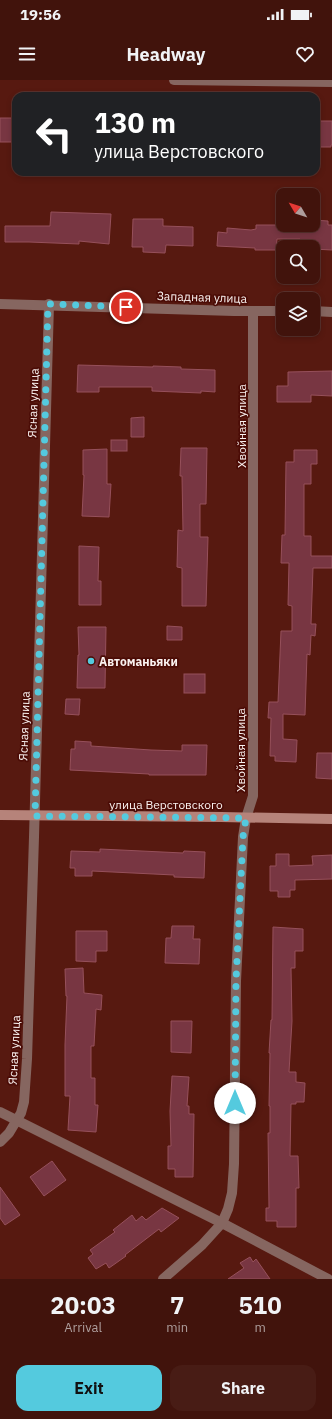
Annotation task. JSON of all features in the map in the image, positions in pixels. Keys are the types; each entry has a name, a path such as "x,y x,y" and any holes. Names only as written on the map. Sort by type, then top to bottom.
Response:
{"street":[{"path":"174,80 332,82"},
{"name":"Западная улица","path":"0,304 48,304 276,311"},
{"name":"Ясная улица","path":"0,1142 17,1121 24,1102 27,1059 35,816 48,304"},
{"name":"Хвойная улица","path":"163,1279 202,1245 222,1223 232,1193 234,1164 236,981 243,837 246,818 253,796 254,311"},
{"path":"320,312 332,312"},
{"name":"улица Верстовского","path":"0,815 332,819"},
{"path":"0,1112 222,1223 328,1279"}],"building":[{"path":"0,118 12,118 12,142 0,142"},
{"path":"320,121 332,121 331,147 320,147"},
{"path":"51,212 111,214 109,244 79,241 79,244 5,242 5,226 50,226"},
{"path":"133,219 163,219 163,226 193,227 193,246 166,245 165,253 143,252 143,247 132,247"},
{"path":"320,220 328,221 328,225 332,225 332,250 320,249 320,240 300,239 277,239 276,250 255,250 255,248 217,246 218,232 227,233 227,228 251,230 256,229 256,225 276,225 276,232 320,232"},
{"path":"78,365 181,367 181,369 215,370 215,392 201,391 201,393 152,391 152,387 99,387 99,392 77,392"},
{"path":"332,371 332,396 311,395 311,402 277,402 277,386 288,386 288,372"},
{"path":"144,417 144,437 131,437 131,418"},
{"path":"111,440 127,440 127,451 111,451"},
{"path":"181,448 207,448 206,504 200,504 200,537 208,537 206,606 182,606 182,568 177,567 178,530 183,531 182,476 180,476"},
{"path":"107,449 107,484 111,484 109,517 82,516 84,475 83,450"},
{"path":"294,450 317,450 317,464 311,464 311,484 304,484 304,536 311,536 311,556 332,556 332,568 313,568 311,624 316,624 315,636 311,635 310,655 307,654 305,715 283,714 283,739 297,740 296,762 275,761 275,756 270,756 271,718 268,718 269,702 278,702 281,631 292,631 292,606 288,605 289,563 281,563 282,535 285,535 286,462 294,462"},
{"path":"79,546 99,547 98,581 101,581 101,605 79,605"},
{"path":"167,626 182,627 182,640 167,640"},
{"path":"78,627 106,627 105,688 77,688 79,655"},
{"path":"184,674 205,674 205,693 184,693"},
{"path":"66,699 80,699 79,715 65,714"},
{"path":"75,741 91,742 91,746 182,751 182,745 207,745 206,775 149,775 70,770 71,749 75,749"},
{"path":"317,753 332,753 332,779 316,778"},
{"path":"100,849 183,853 184,851 205,852 204,878 92,871 92,876 75,876 75,868 70,868 71,851 100,852"},
{"path":"276,854 289,854 289,866 313,865 312,856 332,855 332,879 295,880 295,890 290,890 290,897 278,897 278,891 270,891 270,866 276,866"},
{"path":"172,926 194,926 193,939 200,939 199,964 165,963 166,938 171,938"},
{"path":"273,927 303,929 303,951 295,951 295,968 291,968 292,1021 289,1072 296,1072 296,1082 305,1083 304,1102 296,1102 296,1104 291,1104 290,1156 298,1156 299,1188 296,1188 296,1227 277,1227 277,1221 266,1221 266,1208 269,1208 269,1053 272,1020"},
{"path":"76,931 107,931 107,951 96,951 96,962 76,961"},
{"path":"83,968 84,993 102,995 101,1010 96,1009 94,1046 91,1046 91,1078 95,1078 95,1105 98,1105 96,1132 68,1130 70,1096 65,1096 67,996 65,969"},
{"path":"171,1021 192,1021 191,1053 171,1052"},
{"path":"172,1076 189,1077 187,1106 189,1106 189,1114 194,1114 193,1177 175,1177 175,1169 168,1169 168,1146 171,1146 170,1111"},
{"path":"52,1161 66,1180 44,1196 30,1177"},
{"path":"0,1187 20,1215 5,1225 0,1218"},
{"path":"162,1208 179,1218 161,1232 159,1229 109,1268 106,1263 96,1269 88,1258 93,1254 90,1250 115,1232 113,1230 132,1215 136,1221 142,1216 146,1220"},
{"path":"250,1257 253,1262 256,1259 270,1279 228,1279 244,1268 240,1263"}],"place":[{"name":"Автоманьяки","path":"91,661"}],"route":[{"path":"126,307 48,304 35,816 246,818 243,837 236,981 235,1103"}]}
